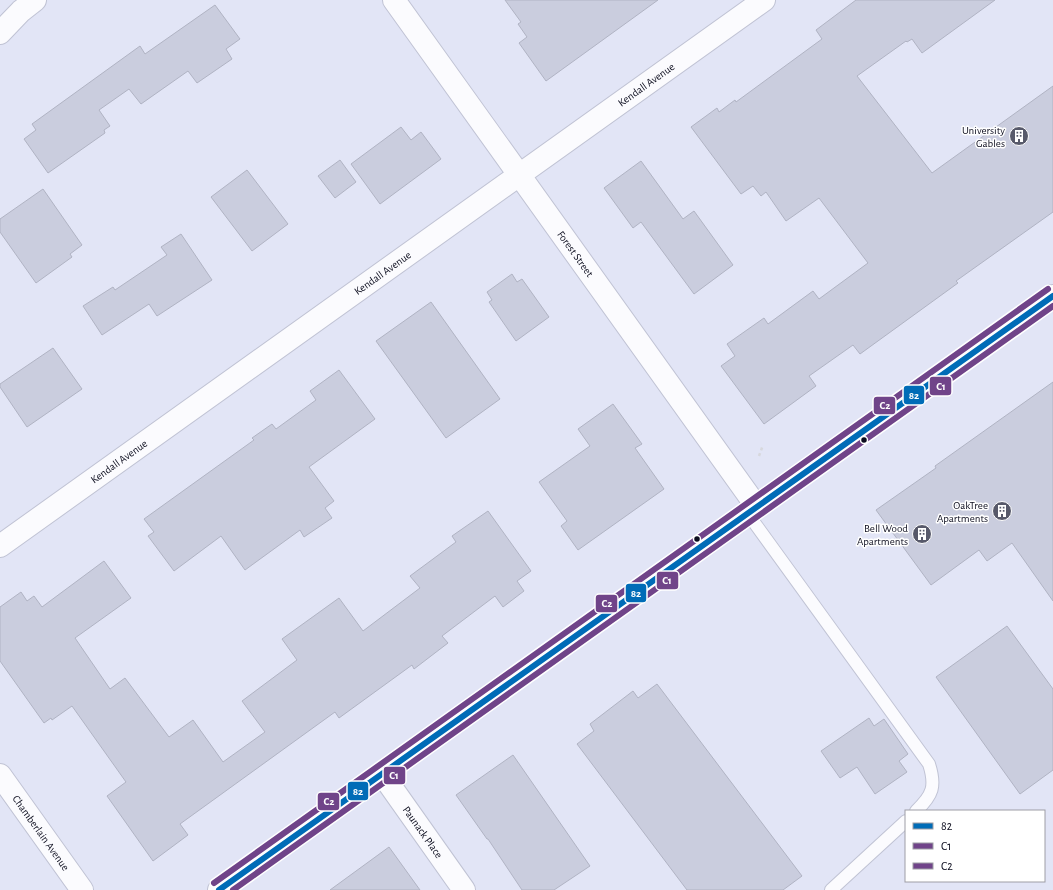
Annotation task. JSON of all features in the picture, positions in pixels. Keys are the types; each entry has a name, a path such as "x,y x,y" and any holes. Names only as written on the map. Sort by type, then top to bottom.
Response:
{"street":[{"path":"0,33 34,0"},
{"name":"Forest Street","path":"394,0 520,174 752,511"},
{"name":"Kendall Avenue","path":"0,546 764,0"},
{"path":"219,890 1053,296"},
{"name":"Paunack Place","path":"382,774 464,890"},
{"name":"Chamberlain Avenue","path":"0,775 82,890"}],"lane":[{"path":"752,511 929,764 933,775 932,788 928,800 917,810"},
{"path":"832,890 905,822"}],"path":[{"path":"759,456 763,445"}],"building":[{"path":"505,0 658,0 546,81 519,43 527,37 518,24 521,22"},
{"path":"856,0 995,0 922,53 912,39 907,42 906,41 857,76 932,173 1053,86 1053,212 956,281 958,283 860,354 853,345 809,376 816,386 764,424 721,366 735,356 727,344 764,318 768,324 813,291 819,299 868,263 819,198 786,221 766,192 761,196 753,186 741,194 691,127 717,108 719,112 735,100 736,102 822,39 816,30"},
{"path":"215,5 240,39 226,49 232,59 197,83 188,71 141,104 129,89 99,110 110,126 104,130 105,133 48,173 24,139 36,130 32,124 140,46 145,54"},
{"path":"401,127 411,140 421,132 441,159 380,204 351,164"},
{"path":"340,160 356,182 335,198 318,176"},
{"path":"641,161 683,219 694,211 733,265 694,294 641,222 633,228 604,188"},
{"path":"247,170 288,224 252,251 211,197"},
{"path":"43,189 82,245 70,254 72,257 36,283 0,232 0,219"},
{"path":"181,234 212,280 157,316 149,304 102,335 83,306 113,287 115,290 167,255 161,247"},
{"path":"512,274 517,282 522,279 549,317 516,341 489,302 492,300 487,292"},
{"path":"431,302 500,399 446,438 376,341"},
{"path":"53,348 82,389 27,427 0,387 0,384"},
{"path":"339,370 375,419 309,467 334,501 325,508 332,518 304,537 300,530 245,570 221,536 174,571 148,536 154,532 144,519 254,440 252,438 272,424 276,429 316,400 310,391"},
{"name":"OakTree Apartments","path":"1053,382 1053,601 1012,543 987,561 979,550 931,585 876,510"},
{"path":"613,404 642,444 635,448 664,489 578,550 561,526 567,521 539,482 590,446 578,429"},
{"path":"488,511 531,571 517,581 524,591 503,607 495,596 442,636 448,643 414,669 412,665 339,718 335,712 180,824 188,835 153,861 107,796 126,782 72,706 52,720 51,718 44,723 0,661 0,607 21,592 27,601 34,596 42,607 104,561 131,598 75,638 110,689 125,678 169,737 193,720 223,762 265,732 242,701 297,660 282,639 339,598 363,631 420,588 410,576 456,542 452,536"},
{"path":"1007,626 1053,689 1053,770 1020,794 936,677"},
{"path":"657,684 802,876 783,890 687,890 577,744 594,731 590,724 633,691 638,698"},
{"path":"869,718 874,726 884,719 908,754 899,761 907,772 875,794 857,767 840,778 821,751"},
{"path":"513,755 590,866 554,890 522,890 456,795"},
{"path":"389,847 420,890 330,890"}],"transit line":[{"name":"C2","path":"214,883 1048,289"},
{"name":"82","path":"219,890 1053,296"},
{"name":"C1","path":"233,890 1053,306"}],"place":[{"name":"University Gables","path":"1019,136"},
{"name":"OakTree Apartments","path":"1002,511"},
{"name":"Bell Wood Apartments","path":"922,534"}]}
